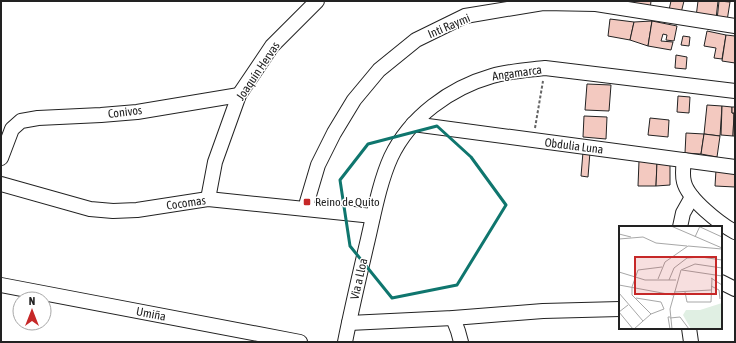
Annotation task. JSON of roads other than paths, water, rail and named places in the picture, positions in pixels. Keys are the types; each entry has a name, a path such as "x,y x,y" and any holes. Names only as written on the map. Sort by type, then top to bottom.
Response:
{"street":[{"name":"Joaquín Hervas","path":"208,199 215,162 239,95 272,46 316,1"},
{"name":"Inti Raymi","path":"306,209 318,165 334,133 354,100 379,70 416,40 465,16 543,3 596,2 735,26"},
{"name":"Angamarca","path":"374,216 384,176 391,158 397,146 413,124 445,97 468,84 493,75 519,70 545,68 735,91"},
{"name":"Conivos","path":"1,158 12,128 21,121 38,118 136,112 239,95"},
{"name":"Obdulia Luna","path":"413,124 735,167"},
{"path":"684,160 684,184 692,197 704,210 735,232"},
{"name":"Cocomas","path":"1,184 90,209 113,211 137,210 208,199 374,216"},
{"path":"680,226 684,212 692,197"},
{"name":"Via a Lloa","path":"345,342 374,216"},
{"path":"722,282 735,289"},
{"name":"Umiña","path":"1,285 300,342"},
{"path":"349,322 453,318 542,310 619,309"},
{"path":"453,318 461,342"},
{"path":"689,329 691,342"}],"place":[{"name":"Reino de Quito","path":"307,202"}]}
